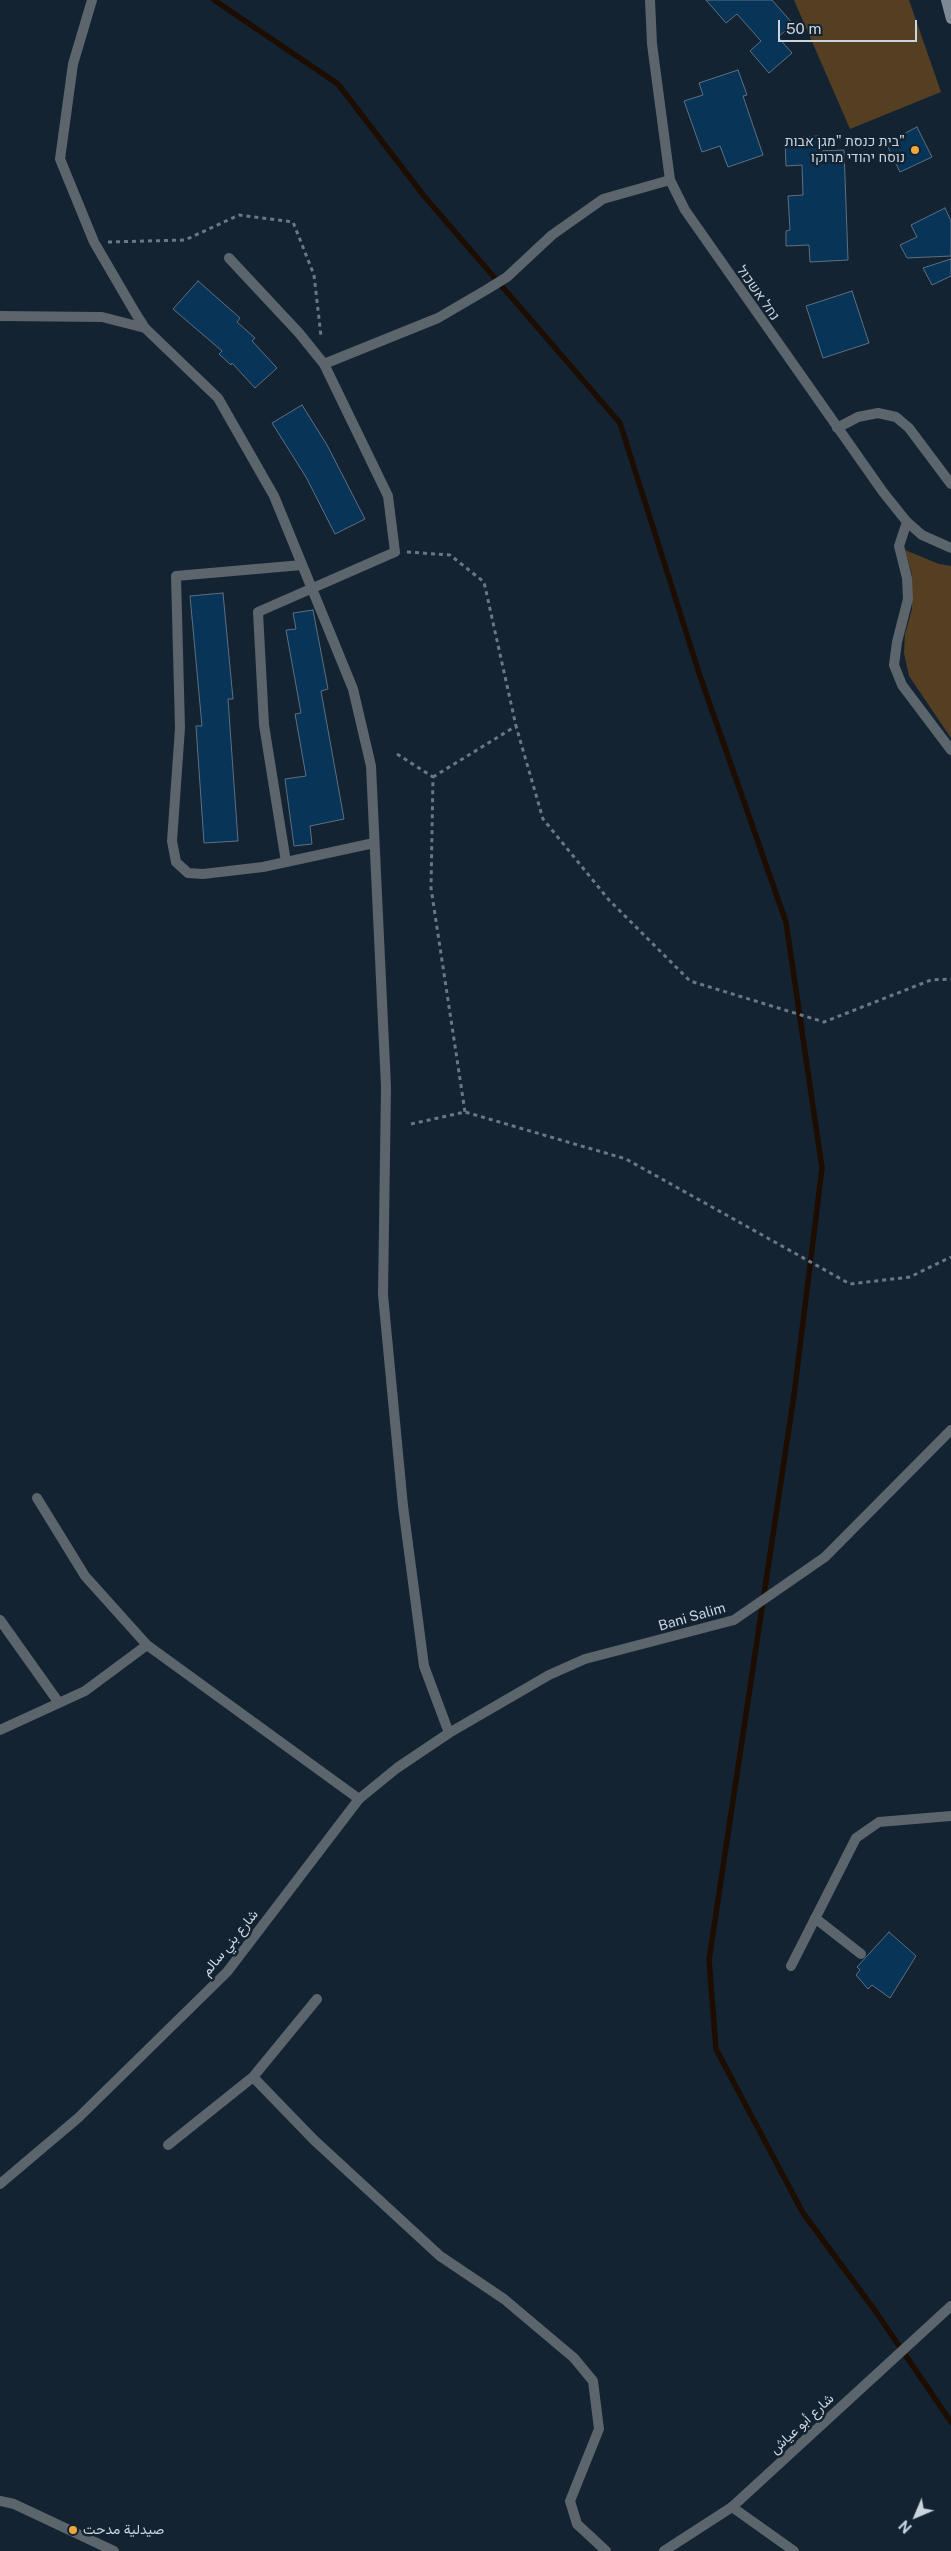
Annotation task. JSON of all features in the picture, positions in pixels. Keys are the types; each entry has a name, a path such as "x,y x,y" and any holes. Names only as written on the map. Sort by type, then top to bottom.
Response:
{"main road":[{"path":"946,0 951,19"}],"street":[{"path":"92,0 73,64 60,159 94,242 146,328 218,398 274,496 353,689 371,766 386,1087 383,1295 403,1506 424,1666 449,1733"},
{"name":"נחל אשכול","path":"650,0 652,44 670,180 684,210 907,522 922,535 951,548"},
{"path":"324,364 438,318 486,290 507,277 552,236 603,199 670,180"},
{"path":"229,258 299,333 324,364 388,496 395,552 258,612 264,725 286,862"},
{"path":"0,316 102,316 146,328"},
{"path":"838,428 858,417 878,413 896,417 909,428 951,484"},
{"path":"907,522 898,546 907,578 908,599 900,625 894,665 902,685 951,750"},
{"path":"302,565 176,576 180,728 172,840 176,862 188,873 202,874 286,862 374,843"},
{"name":"Bani Salim","path":"449,1733 549,1675 585,1659 734,1620 825,1557 951,1430"},
{"path":"37,1498 85,1576 147,1646 359,1799"},
{"path":"0,1620 59,1703"},
{"path":"0,1730 84,1691 147,1646"},
{"name":"شارع بني سالم","path":"0,2184 78,2118 227,1972 359,1799 397,1768 449,1733"},
{"path":"790,1966 856,1838 879,1822 951,1816"},
{"path":"815,1918 861,1954"},
{"path":"168,2146 253,2077 317,1999"},
{"path":"253,2077 314,2140 440,2256 504,2299 574,2358 593,2381 599,2428 570,2502 577,2524 606,2551"},
{"name":"شارع أبو عياش","path":"670,2549 732,2507 951,2306"},
{"path":"0,2501 14,2504 114,2551"},
{"path":"732,2507 794,2551"}],"path":[{"path":"395,552 450,555 484,582 516,726 543,819 609,900 690,980 824,1022 931,980 951,979"},
{"path":"433,777 516,726"},
{"path":"396,754 433,777"},
{"path":"433,777 430,888 465,1112"},
{"path":"411,1124 465,1112 626,1159 850,1284 910,1277 951,1257"}],"shaded area":[{"path":"794,0 909,0 941,92 850,129"},
{"path":"905,550 939,564 951,566 951,738 909,676 904,653 905,634 912,609 912,575"}],"building":[{"path":"706,0 772,0 793,24 778,37 792,53 769,73 750,51 761,41 737,14 726,23"},
{"path":"738,70 747,95 743,96 763,155 728,167 720,146 702,152 684,101 703,95 699,83"},
{"path":"917,127 932,157 900,172 886,143"},
{"path":"818,136 819,151 844,150 848,260 810,262 809,245 786,246 786,231 790,230 788,196 803,195 802,165 786,166 785,138"},
{"path":"945,208 951,221 951,256 907,258 900,245 917,237 911,225"},
{"path":"951,259 951,276 932,285 923,268"},
{"path":"198,281 240,318 237,322 255,338 252,341 277,368 255,388 232,363 231,365 219,354 222,351 173,309"},
{"path":"852,291 869,343 823,358 806,306"},
{"path":"302,405 327,445 365,519 335,534 306,477 272,423"},
{"path":"223,593 233,699 228,699 238,841 204,843 196,726 202,726 190,596"},
{"path":"313,610 328,689 321,691 344,819 310,826 312,844 294,846 285,779 306,776 295,714 301,713 286,630 296,629 293,613"},
{"path":"889,1932 916,1956 890,1998 872,1985 868,1989 856,1975 860,1970 857,1967"}],"waterway":[{"path":"214,0 338,84 424,196 620,423 700,676 786,922 822,1168 794,1395 709,1960 716,2049 803,2213 876,2312 951,2422"}],"place":[{"name":"בית כנסת \"מגן אבות\" נוסח יהודי מרוקו","path":"915,150"},
{"name":"صيدلية مدحت","path":"73,2530"}]}
